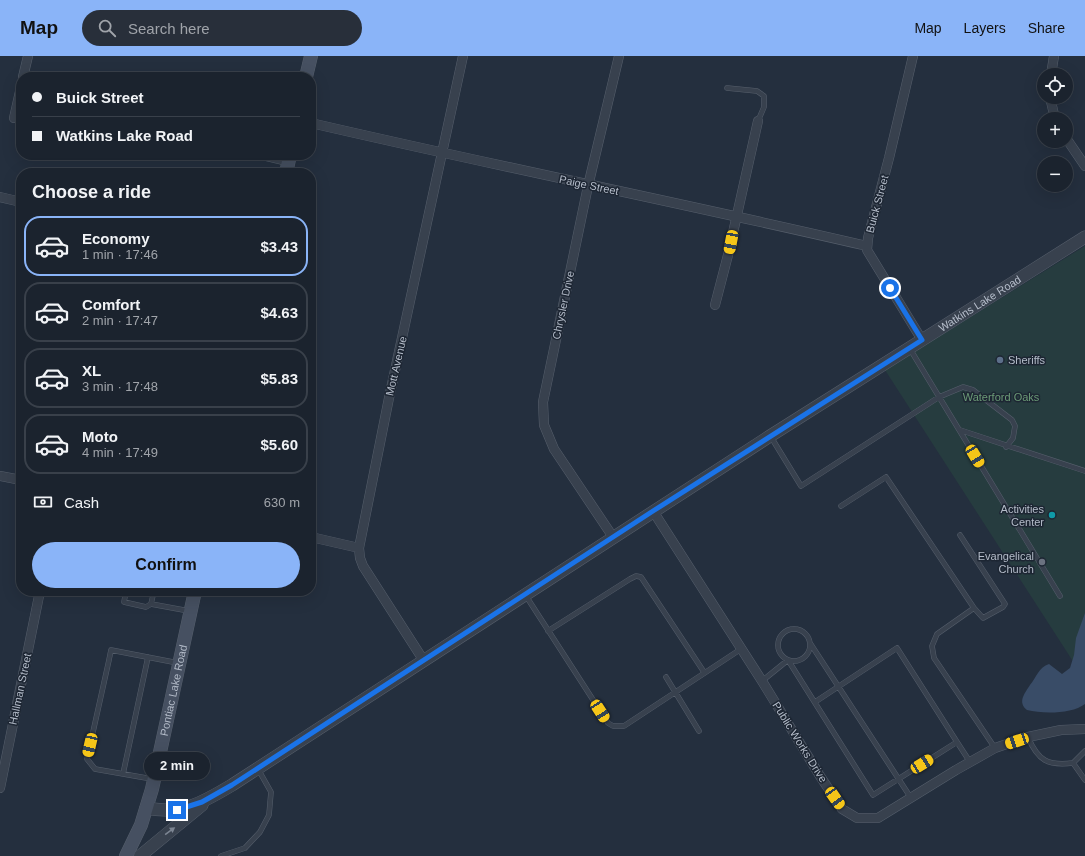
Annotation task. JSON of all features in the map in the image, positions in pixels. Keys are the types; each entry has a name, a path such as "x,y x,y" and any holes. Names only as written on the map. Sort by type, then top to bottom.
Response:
{"main road":[{"path":"307,72 311,56"},
{"name":"Pontiac Lake Road","path":"126,856 134,841 154,780 194,596"}],"street":[{"path":"24,72 28,56"},
{"name":"Mott Avenue","path":"424,661 362,564 359,548 389,398 463,56"},
{"name":"Chrysler Drive","path":"613,537 554,449 544,425 544,395 588,186 619,56"},
{"name":"Buick Street","path":"913,56 868,238 867,250 922,340"},
{"path":"1051,68 1054,56"},
{"path":"14,118 16,109"},
{"path":"715,305 728,255 758,121"},
{"name":"Paige Street","path":"316,124 588,186 737,216 867,246"},
{"path":"1073,148 1085,166"},
{"path":"0,197 16,201"},
{"name":"Watkins Lake Road","path":"140,856 208,800 258,769 653,511 1085,237"},
{"path":"0,476 16,479"},
{"name":"Public Works Drive","path":"653,511 762,681 820,776 842,809 857,818 878,818 995,748 1028,737 1062,730 1085,728"},
{"path":"316,538 359,548"},
{"name":"Hallman Street","path":"0,788 39,596"},
{"name":"Watkins Lake Road","path":"146,808 164,811 177,810 208,800"}],"lane":[{"path":"727,88 757,91 764,96 764,107 758,121"},
{"path":"272,160 288,164"},
{"path":"909,348 1060,596"},
{"path":"770,436 801,486 939,397 963,387 972,390 1012,420 1015,426 1013,438 1006,447"},
{"path":"960,430 1006,447 1085,471"},
{"path":"841,506 886,477 974,608 983,618 1003,607 1005,600 960,535"},
{"path":"548,631 630,579 636,576 641,577 704,672"},
{"path":"525,595 608,723 613,726 624,726 741,649"},
{"path":"125,596 124,602 146,607 151,604 191,611"},
{"path":"151,604 153,596"},
{"path":"974,608 937,634 932,646 934,658 995,748"},
{"path":"911,798 898,779 837,687 808,638 801,630 796,629 786,631 782,634 778,643 780,653 788,660 873,795 898,779 957,742"},
{"path":"762,681 788,660 799,660 803,657 809,649 810,643"},
{"path":"815,702 897,648 970,762"},
{"path":"154,780 95,769 87,760 111,650 180,663"},
{"path":"122,774 148,657"},
{"path":"666,677 699,731"},
{"path":"1028,737 1038,756 1055,765 1073,763 1085,751"},
{"path":"1073,763 1085,780"},
{"path":"221,856 245,848 260,832 269,815 271,792 258,769"}],"green space":[{"name":"Waterford Oaks","path":"1085,246 1085,680 885,370"}],"water":[{"path":"1085,613 1085,704 1073,710 1057,712 1027,710 1022,701 1023,698 1038,673 1046,665 1049,664 1062,674 1070,668 1074,655 1076,638"}],"place":[{"name":"Sheriffs","path":"1000,360"},
{"name":"Activities Center","path":"1052,515"},
{"name":"Evangelical Church","path":"1042,562"}],"route":[{"path":"177,810 208,800 232,785 653,511 922,340 890,288"}]}
